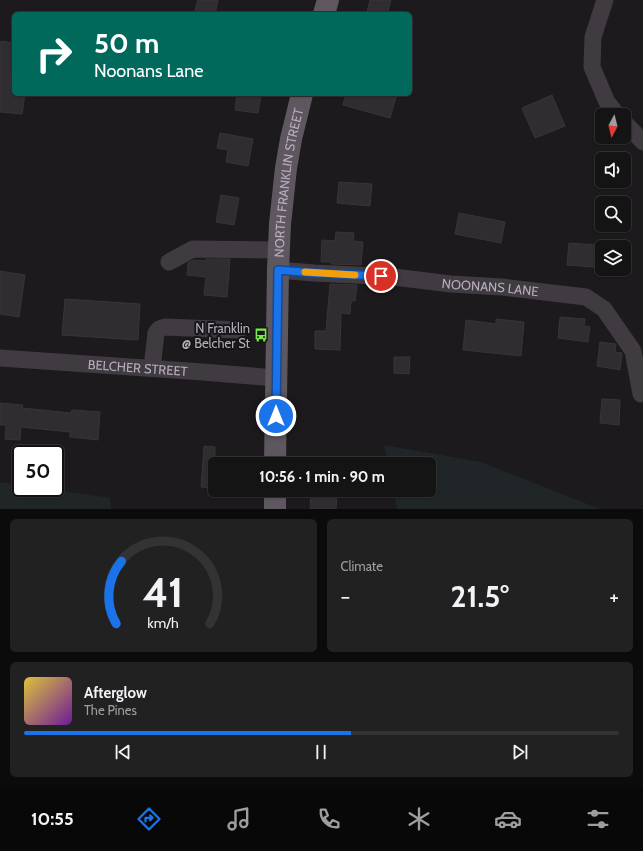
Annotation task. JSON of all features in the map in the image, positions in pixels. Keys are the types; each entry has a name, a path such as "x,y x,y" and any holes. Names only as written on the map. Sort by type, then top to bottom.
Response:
{"main road":[{"path":"325,12 328,0"},
{"name":"NORTH FRANKLIN STREET","path":"275,457 278,260 280,224 286,168 291,139 302,96"},
{"path":"275,497 275,509"}],"street":[{"path":"605,0 593,37 592,67 607,102 612,108"},
{"path":"631,129 643,142"},
{"name":"NOONANS LANE","path":"169,262 193,249 278,260 314,273 394,277 451,284 502,287 586,297 604,309 633,351 641,394"},
{"path":"152,368 156,333 159,329 165,326 239,330"},
{"name":"BELCHER STREET","path":"0,358 276,378"}],"shaded area":[{"path":"384,445 481,462 600,509 397,509 394,497 436,497 436,457 387,457"},
{"path":"0,482 12,484 12,497 64,497 64,491 110,498 111,509 0,509"}],"building":[{"path":"198,0 218,0 215,12 195,12"},
{"path":"370,0 391,0 388,12 367,12"},
{"path":"1,41 12,43 12,71 10,88 12,88 12,96 25,96 22,114 0,112"},
{"path":"552,95 565,126 535,138 522,108"},
{"path":"237,96 261,96 258,113 235,110"},
{"path":"345,96 396,96 390,118 343,105"},
{"path":"220,133 253,139 248,166 226,162 228,150 217,148"},
{"path":"339,182 372,184 370,206 337,203"},
{"path":"221,195 239,198 234,225 216,222"},
{"path":"459,213 505,222 501,243 455,234"},
{"path":"336,232 354,233 353,241 363,242 361,265 331,264 331,262 321,262 322,240 335,241"},
{"path":"569,243 595,245 594,267 567,265"},
{"path":"206,259 230,259 227,297 204,295 206,277 187,275 188,263 194,260 206,261"},
{"path":"0,271 25,275 19,317 0,314"},
{"path":"330,284 357,285 355,301 351,301 350,314 341,313 340,350 315,349 315,331 326,331"},
{"path":"65,299 140,304 138,340 62,335"},
{"path":"560,317 585,319 584,326 590,327 588,342 558,338"},
{"path":"496,319 524,322 521,356 463,350 466,320 496,324"},
{"path":"600,342 616,344 615,352 622,353 620,370 597,366"},
{"path":"394,357 410,357 409,374 394,373"},
{"path":"602,399 620,400 619,425 600,423"},
{"path":"0,403 23,405 22,408 71,413 72,410 100,412 98,440 70,437 70,432 21,427 20,440 5,439 6,425 0,425"},
{"path":"204,446 215,447 215,457 208,457 208,488 201,487"},
{"path":"311,497 337,497 336,509 310,509"}],"slow traffic":[{"path":"305,272 355,275"}],"place":[{"name":"N Franklin @ Belcher St","path":"261,335"}],"route":[{"path":"276,416 278,270 381,276"}]}
